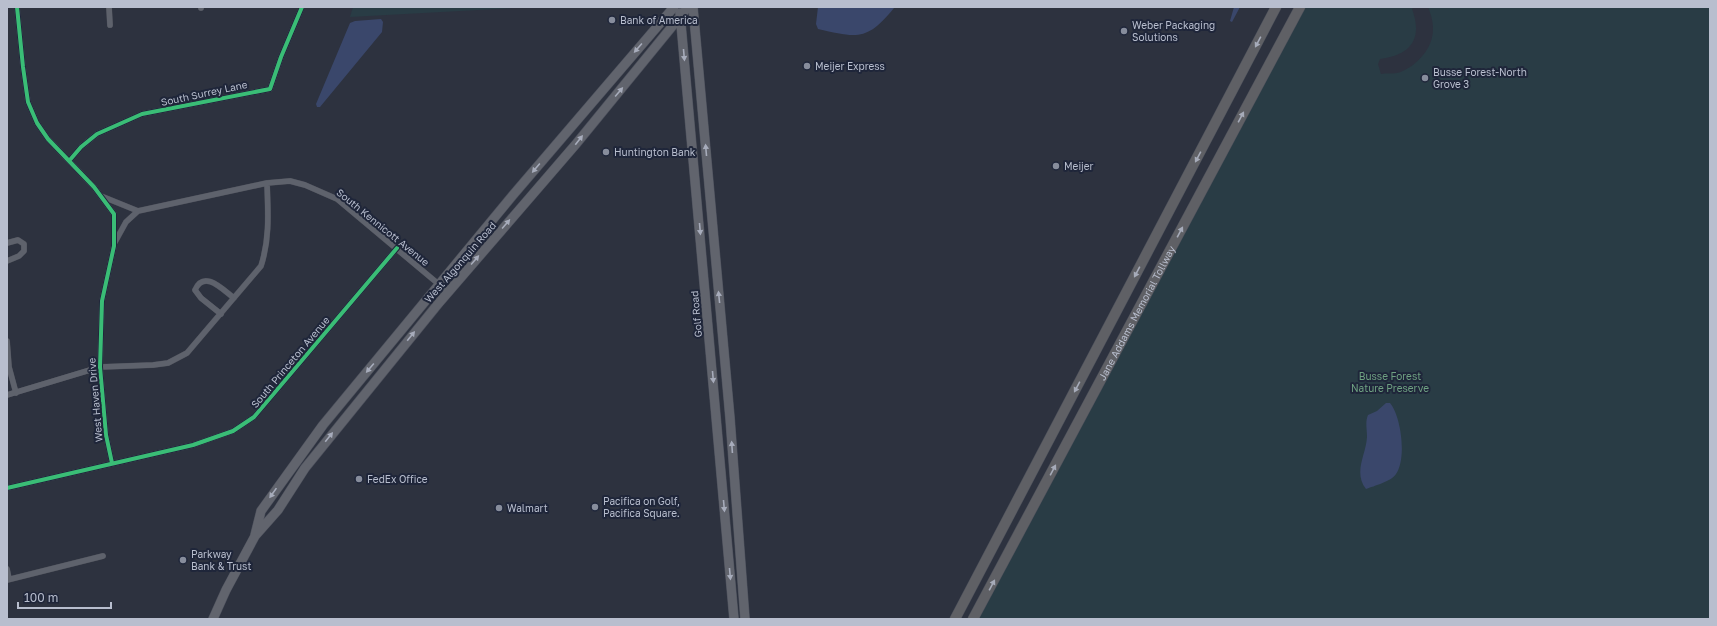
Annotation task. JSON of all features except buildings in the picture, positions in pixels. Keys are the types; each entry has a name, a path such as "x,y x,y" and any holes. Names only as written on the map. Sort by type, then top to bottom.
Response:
{"highway":[{"name":"Jane Addams Memorial Tollway","path":"955,619 1276,7"},
{"name":"Jane Addams Memorial Tollway","path":"973,619 1300,7"}],"main road":[{"name":"West Algonquin Road","path":"255,536 261,510 322,425 518,189 674,7"},
{"name":"West Algonquin Road","path":"213,619 226,590 255,536 278,510 305,468 448,292 576,144 680,12 688,7"},
{"path":"693,7 730,418 746,619"},
{"name":"Golf Road","path":"680,12 734,619"}],"street":[{"name":"West Haven Drive","path":"17,7 28,102 37,123 48,139 101,196 114,214 114,244 102,301 100,367 106,435 112,463"},
{"path":"109,7 110,25"},
{"name":"South Surrey Lane","path":"69,161 81,147 97,134 142,114 270,89 281,57 302,7"},
{"name":"South Kennicott Avenue","path":"138,211 267,183 290,181 336,199 397,248 448,292"},
{"path":"7,395 100,367 168,363 187,353 261,266 267,249 269,224 267,183"},
{"path":"101,196 138,211 126,222 114,244"},
{"path":"7,243 18,240 24,244 24,251 19,256 7,261"},
{"name":"South Princeton Avenue","path":"7,488 193,445 234,431 254,417 397,248"},
{"path":"221,314 201,298 195,290 198,283 204,280 210,280 234,298"},
{"path":"7,341 9,367 16,393"},
{"path":"7,569 8,580 103,556"}],"green space":[{"path":"353,7 531,7 350,17"},
{"name":"Busse Forest Nature Preserve","path":"1301,7 1414,7 1412,9 1416,29 1412,44 1400,54 1380,59 1378,64 1381,74 1403,71 1420,59 1425,52 1432,39 1433,31 1433,24 1428,7 1710,7 1710,619 973,619"}],"water":[{"path":"818,7 894,8 885,19 869,32 853,35 818,29 816,24"},
{"path":"1234,7 1240,7 1232,22 1230,21"},
{"path":"381,19 383,22 382,32 320,107 317,107 316,104 350,23 355,21"},
{"path":"1386,403 1390,403 1394,409 1400,427 1402,448 1399,467 1394,477 1391,479 1366,489 1362,483 1360,470 1367,437 1367,418 1368,415 1377,411"}],"cycle path":[{"path":"17,7 28,102 37,123 48,139 94,187 114,214 114,246 102,301 100,367 106,435 112,463"},
{"path":"69,161 81,147 97,134 142,114 270,89 281,57 302,7"},
{"path":"7,488 193,445 233,431 254,417 397,248"}],"place":[{"name":"Bank of America","path":"612,20"},
{"name":"Weber Packaging Solutions","path":"1124,31"},
{"name":"Meijer Express","path":"807,66"},
{"name":"Busse Forest-North Grove 3","path":"1425,78"},
{"name":"Huntington Bank","path":"606,152"},
{"name":"Meijer","path":"1056,166"},
{"name":"FedEx Office","path":"359,479"},
{"name":"Pacifica on Golf, Pacifica Square.","path":"595,507"},
{"name":"Walmart","path":"499,508"},
{"name":"Parkway Bank & Trust","path":"183,560"}]}
